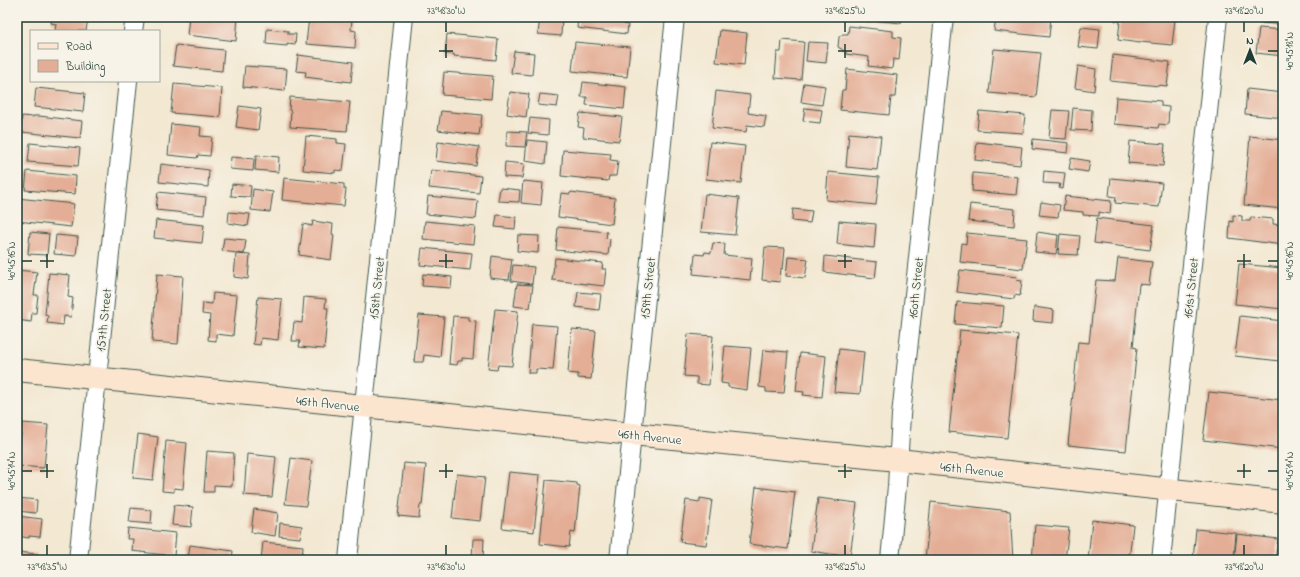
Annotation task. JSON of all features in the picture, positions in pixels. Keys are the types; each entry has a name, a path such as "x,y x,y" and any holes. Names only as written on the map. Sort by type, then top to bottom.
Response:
{"street":[{"path":"133,30 135,17"},
{"name":"158th Street","path":"348,560 404,17"},
{"name":"159th Street","path":"619,560 675,17"},
{"name":"160th Street","path":"890,560 897,486 901,415 944,17"},
{"name":"161st Street","path":"1161,560 1218,17"},
{"name":"157th Street","path":"78,560 128,82"},
{"name":"46th Avenue","path":"17,370 898,460 1283,502"}],"building":[{"path":"52,17 88,17 86,30 55,30 56,24 51,23"},
{"path":"189,17 238,17 236,41 187,35"},
{"path":"309,17 352,19 351,30 356,31 355,48 306,44"},
{"path":"540,17 562,17 561,36 538,34"},
{"path":"578,17 625,17 624,24 628,25 627,34 577,28"},
{"path":"852,17 902,17 901,23"},
{"path":"996,17 1051,17 1049,37 994,31"},
{"path":"1116,17 1148,17 1175,20 1172,45 1118,40 1120,21 1115,21"},
{"path":"1261,17 1283,17 1283,25 1261,23"},
{"path":"849,26 893,31 893,37 901,38 899,60 893,59 892,69 868,66 869,57 846,54 846,52 838,47 839,37 843,34 848,34"},
{"path":"1081,27 1100,29 1098,49 1078,47"},
{"path":"1259,28 1283,30 1283,56 1256,53"},
{"path":"267,29 288,31 288,34 296,34 295,45 287,44 287,46 266,44"},
{"path":"720,30 747,33 744,65 716,62"},
{"path":"447,34 498,39 496,60 445,54"},
{"path":"782,40 804,42 801,80 775,78 777,52 781,52"},
{"path":"575,42 630,47 627,77 572,71"},
{"path":"808,42 828,43 826,63 806,61"},
{"path":"176,45 224,50 222,71 173,66"},
{"path":"994,49 1041,53 1036,97 989,93"},
{"path":"514,51 534,53 532,75 511,73"},
{"path":"298,55 353,62 351,82 305,77 306,72 296,71"},
{"path":"1113,55 1170,62 1167,86 1110,81"},
{"path":"245,66 287,69 285,91 243,87"},
{"path":"1078,66 1096,69 1094,91 1075,88"},
{"path":"847,69 897,75 895,97 891,97 889,115 840,110 842,90 845,90"},
{"path":"444,72 493,76 491,99 442,95"},
{"path":"583,82 626,87 624,109 586,105 587,97 581,97"},
{"path":"804,83 825,86 822,105 801,102"},
{"path":"174,84 222,88 220,117 171,113"},
{"path":"36,88 85,93 83,112 34,107"},
{"path":"1247,89 1283,93 1283,118 1245,114"},
{"path":"716,91 750,95 748,113 766,116 764,127 747,125 746,132 712,128"},
{"path":"510,92 529,94 526,117 507,114"},
{"path":"540,94 559,96 557,107 538,105"},
{"path":"290,97 350,102 347,131 290,127"},
{"path":"1116,97 1161,101 1161,106 1169,107 1168,125 1159,124 1158,128 1114,124"},
{"path":"239,106 261,109 258,130 236,127"},
{"path":"805,108 822,110 820,123 803,121"},
{"path":"1073,108 1092,110 1091,131 1071,130"},
{"path":"1052,110 1069,111 1066,139 1049,138"},
{"path":"441,111 482,115 479,135 438,130"},
{"path":"979,111 1025,115 1023,133 977,130"},
{"path":"580,113 622,117 619,141 583,137 584,128 578,127"},
{"path":"22,116 39,116 82,121 80,138 21,132"},
{"path":"530,118 549,120 548,135 528,133"},
{"path":"171,124 201,127 200,136 212,137 210,156 198,155 197,158 168,155"},
{"path":"507,131 527,132 525,147 506,146"},
{"path":"849,133 881,136 877,170 846,167"},
{"path":"306,136 337,139 337,143 346,144 343,171 335,170 335,173 303,170"},
{"path":"1250,136 1283,140 1283,209 1244,205"},
{"path":"1033,139 1069,143 1068,153 1032,149"},
{"path":"527,140 547,142 545,164 525,161"},
{"path":"1130,141 1165,144 1163,166 1128,163"},
{"path":"438,142 479,147 476,166 436,161"},
{"path":"710,142 745,146 741,183 706,179"},
{"path":"977,142 1022,147 1020,165 975,160"},
{"path":"30,143 80,148 78,166 28,162"},
{"path":"563,150 611,154 610,160 618,161 616,176 609,176 608,181 561,176"},
{"path":"256,155 279,157 278,172 255,170"},
{"path":"231,157 254,159 253,171 230,169"},
{"path":"1071,158 1090,161 1088,172 1069,169"},
{"path":"505,162 524,164 522,178 504,177"},
{"path":"161,164 209,170 208,187 159,182"},
{"path":"431,170 481,176 479,193 429,188"},
{"path":"27,171 76,176 75,194 25,190"},
{"path":"1044,171 1065,173 1063,189 1059,188 1060,184 1043,183"},
{"path":"828,172 879,177 876,205 826,200"},
{"path":"973,173 1018,177 1016,195 972,191"},
{"path":"284,178 344,184 344,189 346,189 344,206 282,200"},
{"path":"1111,178 1162,183 1159,207 1115,203 1116,197 1109,196"},
{"path":"523,181 543,183 541,205 521,203"},
{"path":"232,184 251,186 250,197 231,196"},
{"path":"500,188 520,190 519,202 498,201"},
{"path":"253,189 273,192 270,212 251,210"},
{"path":"158,192 206,197 204,215 156,210"},
{"path":"571,192 615,198 612,224 558,217 561,193 570,194"},
{"path":"705,194 739,198 735,235 701,232"},
{"path":"428,196 478,201 476,219 426,214"},
{"path":"1065,196 1111,201 1110,214 1099,212 1099,216 1083,215 1083,212 1063,210"},
{"path":"17,198 74,204 71,227 17,221"},
{"path":"1041,202 1060,205 1058,217 1039,215"},
{"path":"970,204 1015,209 1014,226 968,221"},
{"path":"793,209 812,211 810,223 792,221"},
{"path":"229,212 250,214 248,226 228,223"},
{"path":"497,215 516,217 515,229 495,227"},
{"path":"1233,215 1242,216 1242,221 1250,221 1251,217 1273,219 1273,224 1283,225 1283,245 1229,238 1230,221 1233,222"},
{"path":"1097,218 1154,225 1150,250 1094,243"},
{"path":"156,220 204,225 202,243 154,238"},
{"path":"313,221 333,224 332,234 334,235 331,260 299,255 303,224 312,226"},
{"path":"425,221 475,226 473,244 423,239"},
{"path":"839,221 876,224 874,248 837,244"},
{"path":"558,227 607,232 606,238 610,239 608,255 556,250"},
{"path":"30,232 49,234 47,255 28,254"},
{"path":"1037,232 1058,235 1056,254 1035,252"},
{"path":"967,233 1027,239 1023,269 960,262 962,243 966,244"},
{"path":"1060,234 1080,236 1078,255 1058,254"},
{"path":"56,235 78,237 76,256 54,254"},
{"path":"518,235 539,236 538,253 517,251"},
{"path":"224,238 246,240 244,254 222,251"},
{"path":"713,243 725,244 724,255 752,258 750,280 693,274 695,254 704,255 705,252 711,253"},
{"path":"765,247 785,248 780,282 762,280"},
{"path":"422,248 472,253 470,270 420,265"},
{"path":"236,254 250,255 248,279 234,277"},
{"path":"492,256 512,259 509,280 490,278"},
{"path":"825,256 877,262 875,278 824,272"},
{"path":"788,257 808,259 805,278 786,276"},
{"path":"555,258 603,263 602,269 606,269 604,286 552,280"},
{"path":"1118,258 1152,262 1149,285 1139,284 1133,347 1137,348 1126,451 1068,445 1078,342 1089,343 1096,280 1115,281"},
{"path":"1239,264 1283,268 1283,309 1235,304"},
{"path":"513,265 534,267 532,284 511,281"},
{"path":"17,270 37,272 34,295 38,295 36,313 32,313 31,322 17,320"},
{"path":"960,270 1017,277 1016,280 1022,281 1020,296 1015,295 1014,299 957,292"},
{"path":"49,273 70,275 68,297 73,298 71,317 64,316 63,325 47,323 48,316 45,315"},
{"path":"157,274 183,276 178,344 152,342"},
{"path":"423,274 452,277 451,288 422,286"},
{"path":"517,284 533,285 530,308 514,306"},
{"path":"578,292 601,294 599,310 576,307"},
{"path":"213,293 237,295 233,336 216,334 216,341 208,340 210,315 202,314 203,303 212,304"},
{"path":"258,297 282,299 278,340 261,338 260,345 253,344"},
{"path":"304,297 326,299 325,308 328,308 324,349 299,347 300,341 292,341 294,322 302,323"},
{"path":"957,302 1004,306 1002,328 955,324"},
{"path":"1034,307 1054,310 1053,323 1033,321"},
{"path":"495,309 518,311 512,366 498,365 497,370 488,369"},
{"path":"419,315 444,317 440,357 424,355 423,362 414,362"},
{"path":"453,316 468,317 468,320 476,321 473,359 462,358 462,361 458,361 457,365 449,364"},
{"path":"1240,316 1283,321 1280,361 1235,356"},
{"path":"532,324 557,326 553,370 536,369 536,373 528,373"},
{"path":"572,329 596,331 591,379 578,378 578,374 568,373"},
{"path":"960,330 1018,335 1007,438 949,432"},
{"path":"688,334 713,336 709,385 697,384 697,377 684,376"},
{"path":"725,346 751,348 747,390 728,387 728,384 721,383"},
{"path":"839,349 864,352 860,394 834,392"},
{"path":"763,350 788,352 784,393 766,392 766,388 759,387"},
{"path":"800,353 826,356 822,397 803,395 804,392 796,391"},
{"path":"1209,392 1283,400 1283,449 1203,440"},
{"path":"22,423 48,425 44,468 18,466"},
{"path":"138,434 158,437 153,480 133,478"},
{"path":"166,441 187,443 183,489 174,488 174,492 162,491"},
{"path":"207,451 234,453 232,486 214,485 214,492 204,492"},
{"path":"247,454 276,457 272,497 244,495"},
{"path":"291,458 312,461 306,506 285,504"},
{"path":"404,463 426,465 422,505 420,505 419,518 398,516"},
{"path":"509,472 540,475 534,532 502,528"},
{"path":"457,474 485,477 480,521 452,518"},
{"path":"546,480 577,483 577,485 580,486 575,533 571,532 569,547 540,544"},
{"path":"756,487 795,492 788,549 749,544"},
{"path":"17,498 37,500 36,513 17,511"},
{"path":"700,498 712,500 706,545 680,542 686,500 700,502"},
{"path":"818,498 857,503 850,557 811,551"},
{"path":"931,502 1010,511 1013,560 925,560"},
{"path":"174,505 193,507 191,527 172,525"},
{"path":"131,508 152,510 151,524 129,522"},
{"path":"254,509 278,513 275,536 251,532"},
{"path":"17,516 42,519 40,537 29,536 29,538 17,536"},
{"path":"1092,520 1133,525 1129,560 1088,560"},
{"path":"280,523 302,526 300,538 279,536"},
{"path":"1035,525 1069,528 1065,560 1032,560"},
{"path":"128,528 176,533 174,556 132,551 133,539 127,539"},
{"path":"1196,529 1236,533 1234,560 1193,560"},
{"path":"1237,534 1278,539 1275,560 1234,560"},
{"path":"473,539 484,539 483,560 472,559"},
{"path":"263,542 303,546 302,560 261,560"},
{"path":"190,545 233,551 232,560 188,560"},
{"path":"17,552 37,554 36,560 17,560"},
{"path":"393,556 418,559 393,560"}]}
